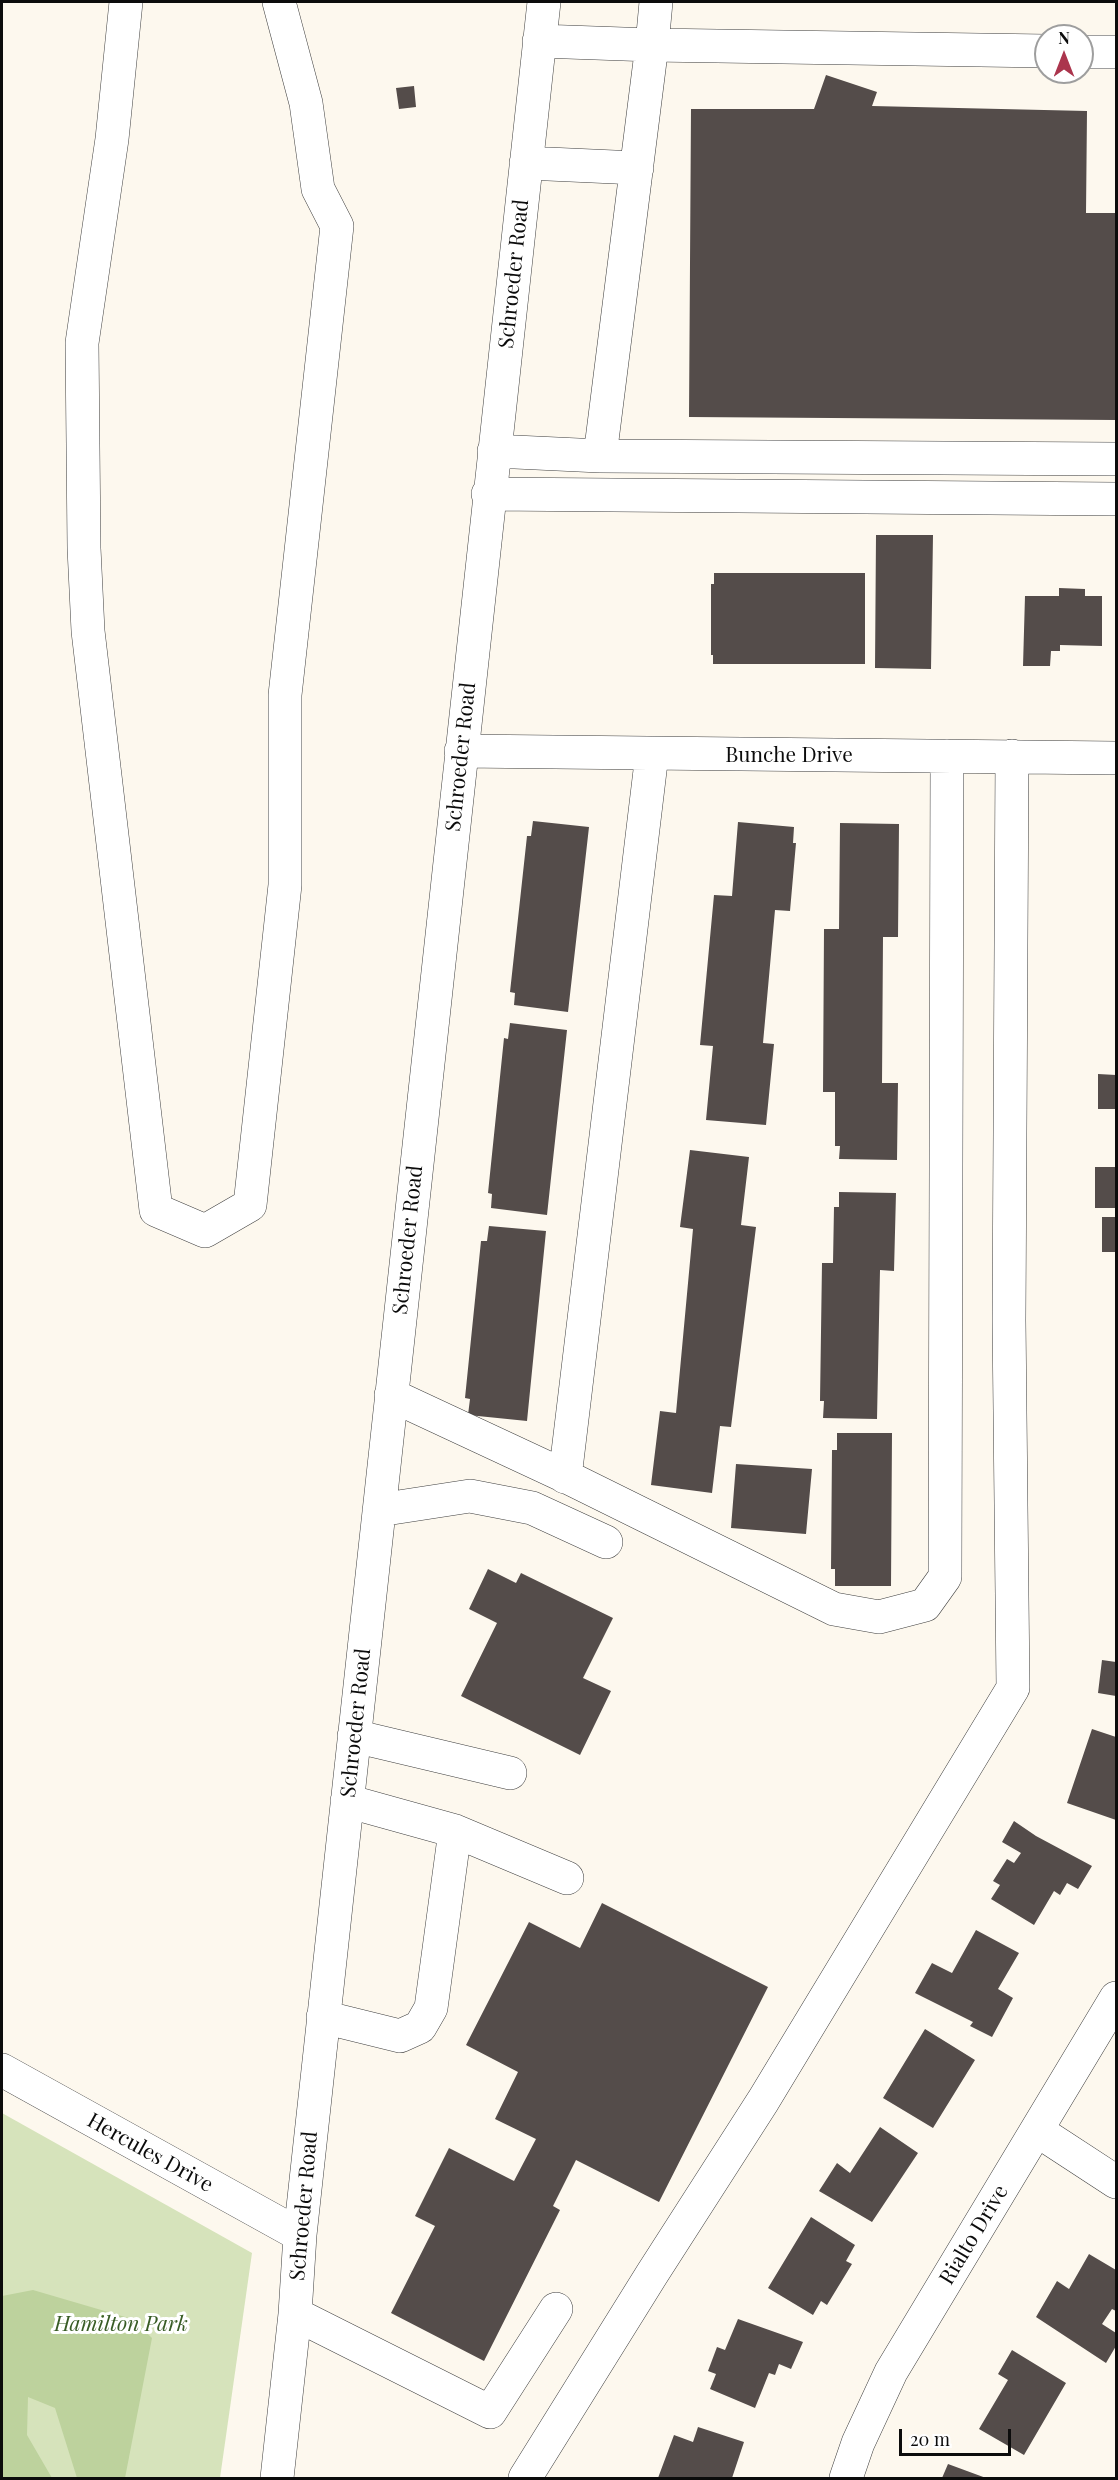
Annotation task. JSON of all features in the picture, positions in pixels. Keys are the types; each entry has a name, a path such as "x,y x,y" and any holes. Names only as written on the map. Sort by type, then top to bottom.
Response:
{"street":[{"path":"126,2 112,139 82,343 84,548 88,631 156,1210 205,1231 250,1205 285,885 285,695 337,226 318,189 306,102 279,2"},
{"name":"Schroeder Road","path":"277,2478 323,2017 488,494 544,2"},
{"path":"600,456 656,2"},
{"path":"539,41 1034,51"},
{"path":"1094,52 1116,52"},
{"path":"526,163 637,168"},
{"path":"494,452 600,456 1116,459"},
{"path":"488,494 1116,499"},
{"name":"Bunche Drive","path":"461,751 1116,758"},
{"path":"565,1477 652,754"},
{"path":"391,1395 565,1477 834,1609 879,1617 925,1605 945,1577 947,756"},
{"path":"525,2478 763,2101 1013,1688 1009,1320 1012,756"},
{"path":"379,1509 470,1496 532,1508 606,1542"},
{"path":"354,1736 510,1773"},
{"path":"347,1801 455,1831 567,1878"},
{"path":"323,2017 400,2036 420,2027 431,2007 455,1831"},
{"name":"Rialto Drive","path":"846,2478 858,2443 891,2372 1116,1998"},
{"name":"Hercules Drive","path":"2,2070 300,2235"},
{"path":"1038,2131 1116,2182"},
{"path":"295,2314 490,2412 556,2309"}],"green space":[{"name":"Hamilton Park","path":"2,2113 252,2253 220,2478 2,2478"},
{"path":"33,2290 132,2319 152,2338 125,2478 77,2478 55,2408 28,2397 27,2435 52,2478 2,2478 2,2296"}],"building":[{"path":"826,75 877,92 872,106 1087,111 1086,213 1116,213 1116,420 689,417 691,109 814,109"},
{"path":"414,86 416,107 399,109 396,88"},
{"path":"876,535 933,535 931,669 875,668"},
{"path":"714,573 865,573 865,664 713,664 711,584 714,584"},
{"path":"1059,588 1085,589 1085,596 1102,596 1102,646 1060,645 1060,651 1051,651 1050,666 1023,666 1025,596 1059,596"},
{"path":"533,821 589,827 568,1012 514,1005 515,993 510,992 527,836 531,836"},
{"path":"738,822 794,827 793,843 796,843 790,911 775,910 763,1043 774,1044 766,1125 706,1120 713,1046 700,1045 714,895 732,896"},
{"path":"840,823 899,824 898,937 883,937 882,1083 898,1083 897,1160 839,1159 840,1146 835,1146 835,1092 823,1092 824,929 839,929"},
{"path":"510,1023 567,1030 547,1215 491,1208 492,1194 488,1193 504,1038 508,1039"},
{"path":"1098,1074 1116,1075 1116,1109 1098,1109"},
{"path":"690,1150 749,1157 741,1225 756,1227 731,1427 720,1426 712,1493 651,1485 660,1411 676,1413 693,1229 680,1227"},
{"path":"1095,1167 1116,1167 1116,1208 1095,1208"},
{"path":"839,1192 896,1193 894,1271 880,1270 877,1419 823,1418 824,1401 820,1401 822,1263 833,1263 834,1207 839,1207"},
{"path":"1102,1217 1116,1217 1116,1252 1102,1252"},
{"path":"489,1226 546,1231 527,1421 468,1415 470,1399 465,1398 481,1241 487,1241"},
{"path":"837,1433 892,1433 891,1586 835,1586 835,1569 831,1569 832,1450 837,1450"},
{"path":"736,1464 812,1469 806,1534 731,1528"},
{"path":"488,1569 516,1583 521,1573 613,1618 583,1678 611,1691 580,1755 461,1696 497,1623 469,1609"},
{"path":"1102,1660 1116,1662 1116,1696 1098,1693"},
{"path":"1092,1729 1116,1737 1116,1820 1067,1803"},
{"path":"1014,1821 1036,1836 1092,1866 1078,1889 1067,1883 1060,1895 1054,1891 1034,1925 991,1899 1000,1885 993,1881 1007,1859 1014,1863 1021,1853 1002,1842"},
{"path":"602,1903 768,1987 659,2202 576,2160 553,2206 560,2210 484,2361 391,2313 435,2226 415,2216 449,2148 514,2181 536,2139 495,2119 518,2072 466,2045 529,1922 580,1948"},
{"path":"976,1930 1019,1953 998,1989 1013,1998 992,2037 970,2026 973,2022 915,1993 932,1963 952,1973"},
{"path":"925,2029 975,2060 933,2128 883,2098"},
{"path":"880,2127 918,2153 872,2222 819,2191 837,2163 850,2173"},
{"path":"811,2217 855,2245 846,2261 852,2264 827,2305 821,2301 813,2315 768,2288"},
{"path":"1089,2254 1116,2270 1116,2311 1112,2309 1102,2324 1116,2333 1116,2346 1106,2363 1036,2317 1057,2281 1069,2289"},
{"path":"738,2319 803,2342 791,2369 779,2364 775,2375 769,2373 755,2408 710,2389 716,2374 708,2371 717,2347 725,2350"},
{"path":"1012,2350 1066,2383 1024,2455 979,2429 1008,2380 998,2374"},
{"path":"698,2427 744,2442 732,2478 658,2478 674,2435 693,2442"},
{"path":"948,2464 986,2478 942,2478"}]}
